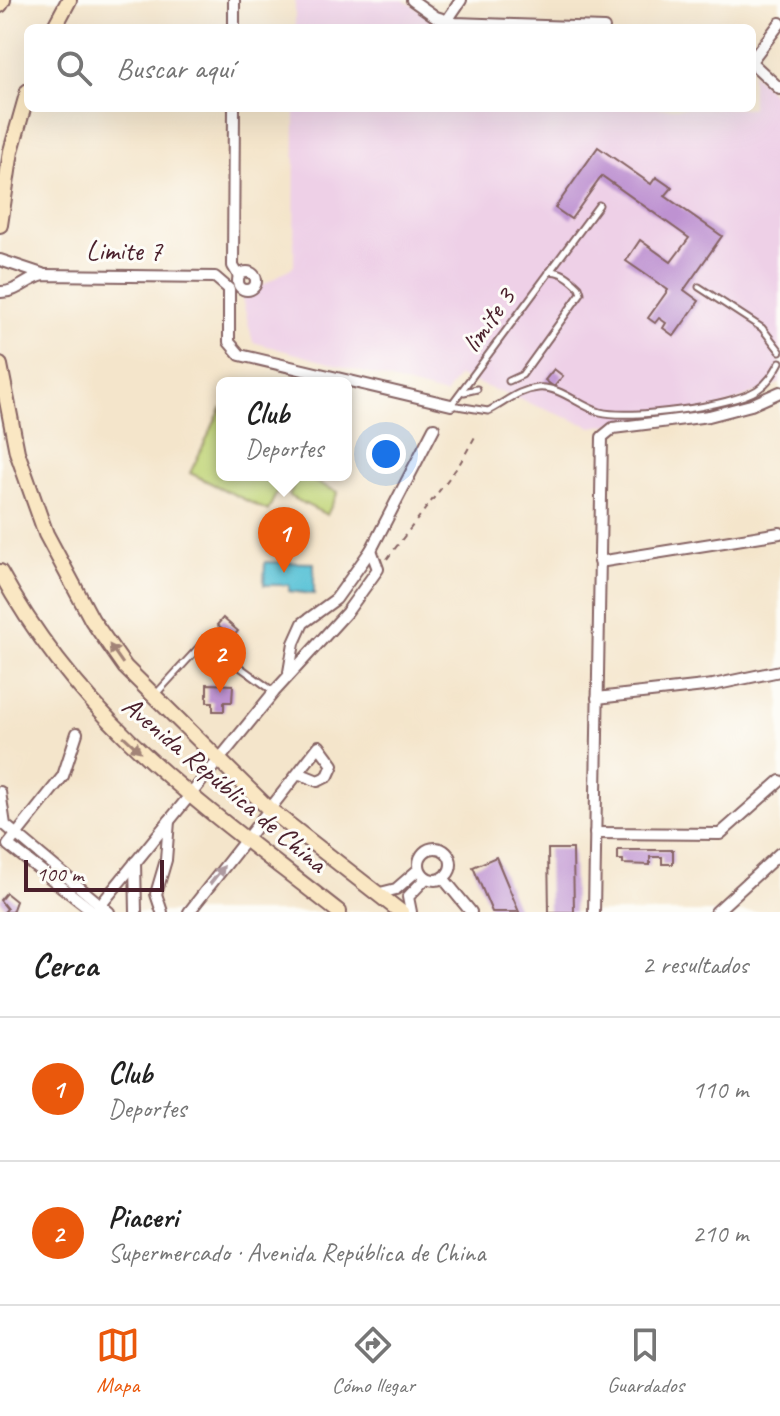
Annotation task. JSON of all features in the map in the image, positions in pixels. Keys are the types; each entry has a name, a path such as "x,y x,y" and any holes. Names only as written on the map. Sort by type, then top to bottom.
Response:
{"main road":[{"path":"0,5 3,0"},
{"path":"56,24 69,0"},
{"path":"0,225 11,151 24,105"},
{"name":"Avenida República de China","path":"0,365 17,452 46,534 92,620 125,667 153,698 269,809 401,912"},
{"name":"Avenida República de China","path":"0,572 32,627 77,688 117,730 189,794 339,912"}],"street":[{"path":"234,0 234,24"},
{"path":"412,0 446,22 499,24"},
{"path":"446,22 461,0"},
{"path":"756,56 780,23"},
{"path":"756,66 780,89"},
{"path":"234,112 233,266 239,276"},
{"path":"0,260 44,275"},
{"path":"0,292 13,291 33,277 44,275"},
{"name":"Limite 7","path":"44,275 205,275 220,278 227,284 229,294 228,336 234,351 250,358 331,377"},
{"name":"Limite 7","path":"352,382 451,405"},
{"path":"594,912 601,442 608,430 709,416 751,405 780,392"},
{"path":"289,674 294,643 303,623 336,599 371,550 434,428"},
{"path":"599,562 780,533"},
{"path":"100,910 189,794 289,674 347,612 378,569 371,550"},
{"path":"597,698 713,685 780,671"},
{"path":"77,733 63,776 8,845 100,910"},
{"path":"189,912 298,773"},
{"path":"595,833 720,834 780,781"},
{"path":"0,792 5,825 100,910"},
{"path":"162,912 156,894 166,860 169,819"},
{"path":"411,912 408,897 422,874 419,859 425,850 440,848 451,860 450,871 443,878"},
{"path":"716,912 778,860"},
{"path":"135,862 136,912"},
{"path":"380,893 396,889 422,874 443,878 471,912"}],"lane":[{"name":"limite 3","path":"451,405 599,205"},
{"path":"509,381 522,375 580,295 574,282 557,271 548,273"},
{"path":"699,287 762,328 780,351"},
{"path":"451,405 488,411 501,401 539,388 608,414 624,416 664,412 755,391 772,377 780,362"},
{"path":"463,392 477,389"},
{"path":"153,698 201,645 208,644 274,692"}],"path":[{"path":"378,569 459,465 476,435"}],"shaded area":[{"path":"295,0 403,0 443,24 295,24"},
{"path":"756,76 780,101 780,383 719,408 592,427 458,376 445,395 253,342 242,298 294,266 295,112 756,112"}],"green space":[{"path":"216,419 216,481 282,481 268,511 190,473"},
{"path":"296,481 313,481 338,492 327,515 289,496"}],"water":[{"path":"265,562 314,563 314,594 289,591 289,585 264,585"}],"building":[{"path":"598,147 651,184 656,177 672,188 665,196 722,236 684,290 699,301 674,336 663,328 666,323 659,318 655,323 648,318 668,290 626,261 640,240 671,262 689,238 602,176 571,219 555,208"},
{"path":"554,369 563,376 554,387 545,380"},
{"path":"223,618 238,631 232,638 217,625"},
{"path":"207,684 233,685 232,702 224,702 224,711 213,711 213,702 207,702"},
{"path":"548,849 573,849 574,912 549,912"},
{"path":"618,850 673,850 673,864 662,864 662,857 650,857 650,865 623,864 623,860 618,860"},
{"path":"496,857 519,912 492,912 473,867"},
{"path":"6,893 16,901 12,912 4,912 7,909 0,900"}],"place":[{"name":"Club","path":"284,573"},
{"name":"Piaceri","path":"220,693"}]}
